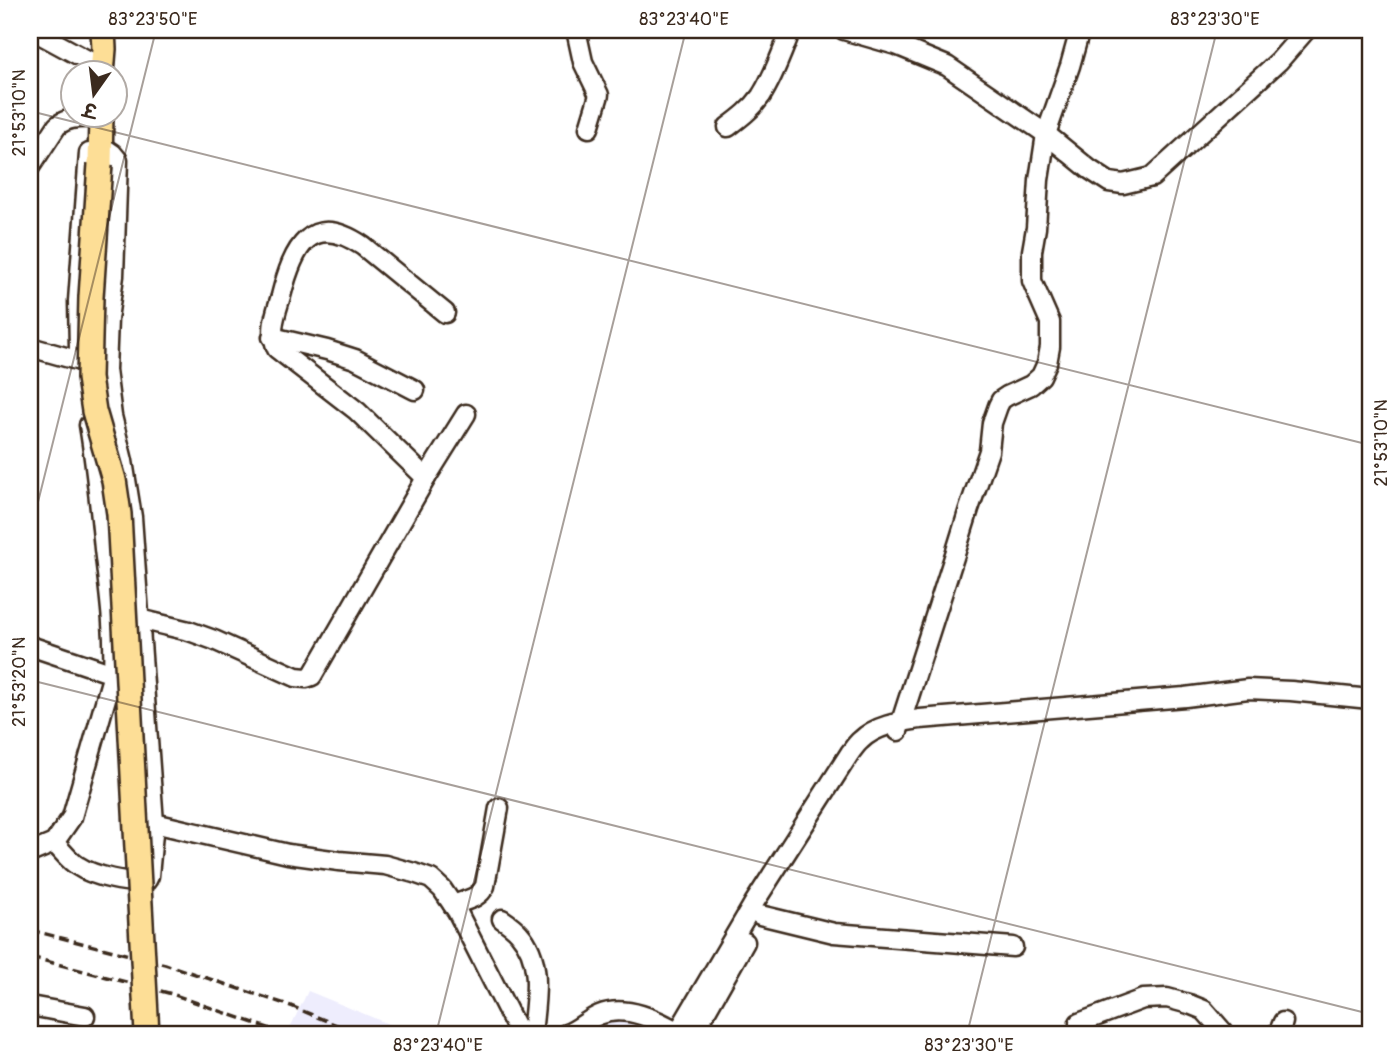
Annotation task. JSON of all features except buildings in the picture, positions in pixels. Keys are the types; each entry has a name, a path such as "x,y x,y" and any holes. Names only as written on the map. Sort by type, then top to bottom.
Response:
{"main road":[{"path":"103,55 121,30"},
{"path":"99,130 89,378 94,411 114,480 119,514 147,1034"}],"street":[{"path":"32,30 103,55"},
{"path":"576,30 583,62 599,95 589,128"},
{"path":"728,127 760,97 790,30"},
{"path":"844,30 896,45 947,66 1046,134 1089,169 1110,182 1123,184 1152,177 1279,61 1306,30"},
{"path":"900,728 989,451 992,423 998,406 1007,396 1031,385 1041,376 1047,363 1050,322 1032,281 1039,180 1046,134 1080,30"},
{"path":"30,167 60,124"},
{"path":"30,853 54,843 72,817 113,674 112,612 80,361 78,301 90,146 95,130"},
{"path":"54,843 77,866 95,873 141,883 149,876 154,822 132,517 112,416 106,370 108,319 114,275 118,160 113,154 100,154"},
{"path":"426,478 357,411 277,349 272,337 288,270 298,248 314,235 327,231 350,237 363,246 445,313"},
{"path":"272,337 355,359 415,390"},
{"path":"30,347 80,361"},
{"path":"139,619 214,640 296,677 312,676 466,414"},
{"path":"30,646 113,674"},
{"path":"684,1033 848,770 866,750 900,728 1248,689 1370,699"},
{"path":"684,1033 754,903 850,753 862,739 882,728 943,727 1152,710 1231,700 1269,700 1370,709"},
{"path":"453,905 482,893 489,872 499,808"},
{"path":"154,822 288,854 385,865 431,879 453,905 516,1027 530,1034 537,984 535,966 527,945 518,932 502,919"},
{"path":"760,915 834,933 1013,947"},
{"path":"1079,1023 1143,999 1167,998 1204,1010 1226,1034"},
{"path":"30,1006 85,1016"},
{"path":"566,1034 598,1016 613,1011 643,1016 684,1033"}],"shaded area":[{"path":"308,991 413,1034 287,1034"},
{"path":"605,1019 630,1019 661,1034 582,1034"}],"railway":[{"path":"30,930 165,964 291,1006 358,1034"},
{"path":"30,957 172,994 285,1034"}]}
